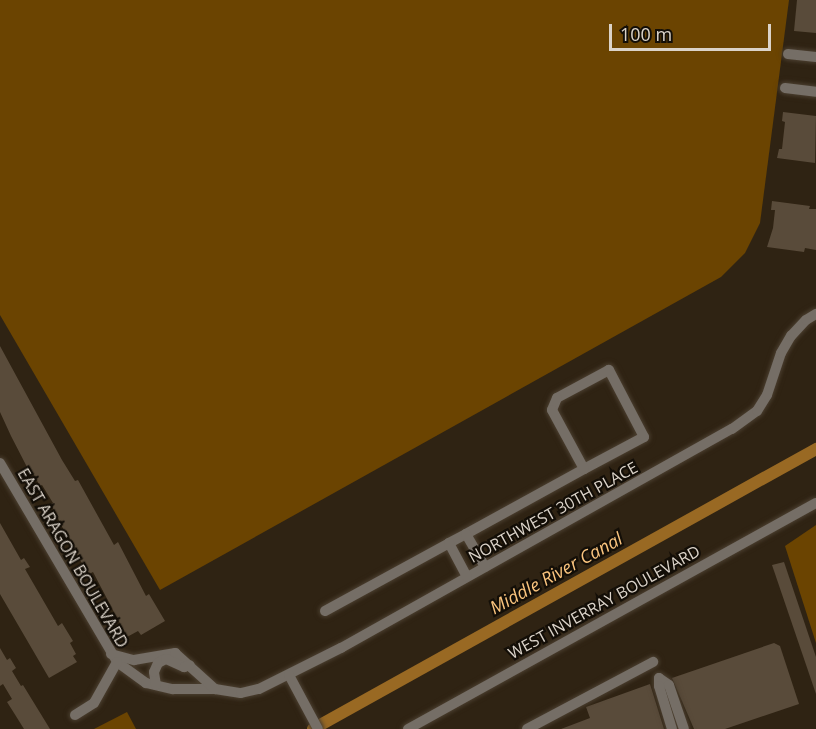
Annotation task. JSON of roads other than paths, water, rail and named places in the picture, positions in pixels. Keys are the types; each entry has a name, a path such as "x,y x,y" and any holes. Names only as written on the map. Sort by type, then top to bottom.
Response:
{"street":[{"path":"788,54 816,57"},
{"path":"785,88 816,92"},
{"name":"NORTHWEST 30TH PLACE","path":"259,689 289,675 732,429 757,411 767,395 781,353 791,336 806,320 816,314"},
{"path":"325,611 466,534 644,436 609,370 557,398 552,410 584,469"},
{"name":"EAST ARAGON BOULEVARD","path":"0,463 114,658 130,675 146,684 173,689 215,689 241,693 259,689"},
{"name":"WEST INVERRAY BOULEVARD","path":"408,729 816,503"},
{"path":"466,534 485,567"},
{"path":"449,543 467,577"},
{"path":"75,715 94,703 114,658 134,660 175,653 215,689"},
{"path":"156,685 154,672 158,663 166,659 184,667 190,665"},
{"path":"527,729 540,726 653,662"},
{"path":"289,675 318,729"},
{"path":"672,729 659,686 659,678 669,685 684,729"}],"waterway":[{"name":"Middle River Canal","path":"313,729 816,449"}]}
